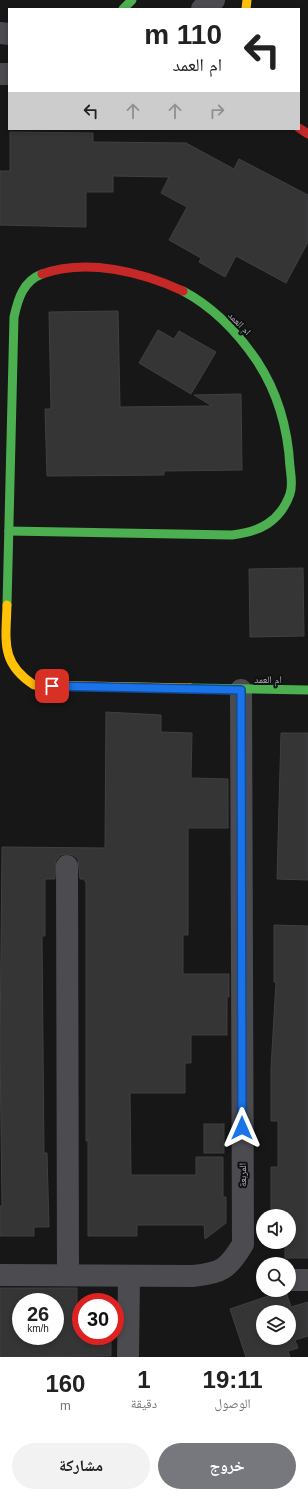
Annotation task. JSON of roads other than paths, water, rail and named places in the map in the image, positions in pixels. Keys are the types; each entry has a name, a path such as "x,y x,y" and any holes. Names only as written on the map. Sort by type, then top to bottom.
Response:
{"street":[{"path":"124,8 132,0"},
{"path":"203,8 214,0"},
{"name":"ام العمد","path":"9,531 232,535 258,530 280,513 291,488 290,461 285,423 267,378 244,343 216,313 181,290 143,275 102,268 60,269 42,272 26,283 17,299 14,317 6,642 8,660 19,676 34,685 241,690 308,690"},
{"name":"المربعة","path":"0,1275 193,1276 215,1274 232,1262 242,1244 241,690"},
{"path":"67,866 68,1275"},
{"path":"128,1357 129,1276"},
{"path":"296,1280 308,1280"}]}
